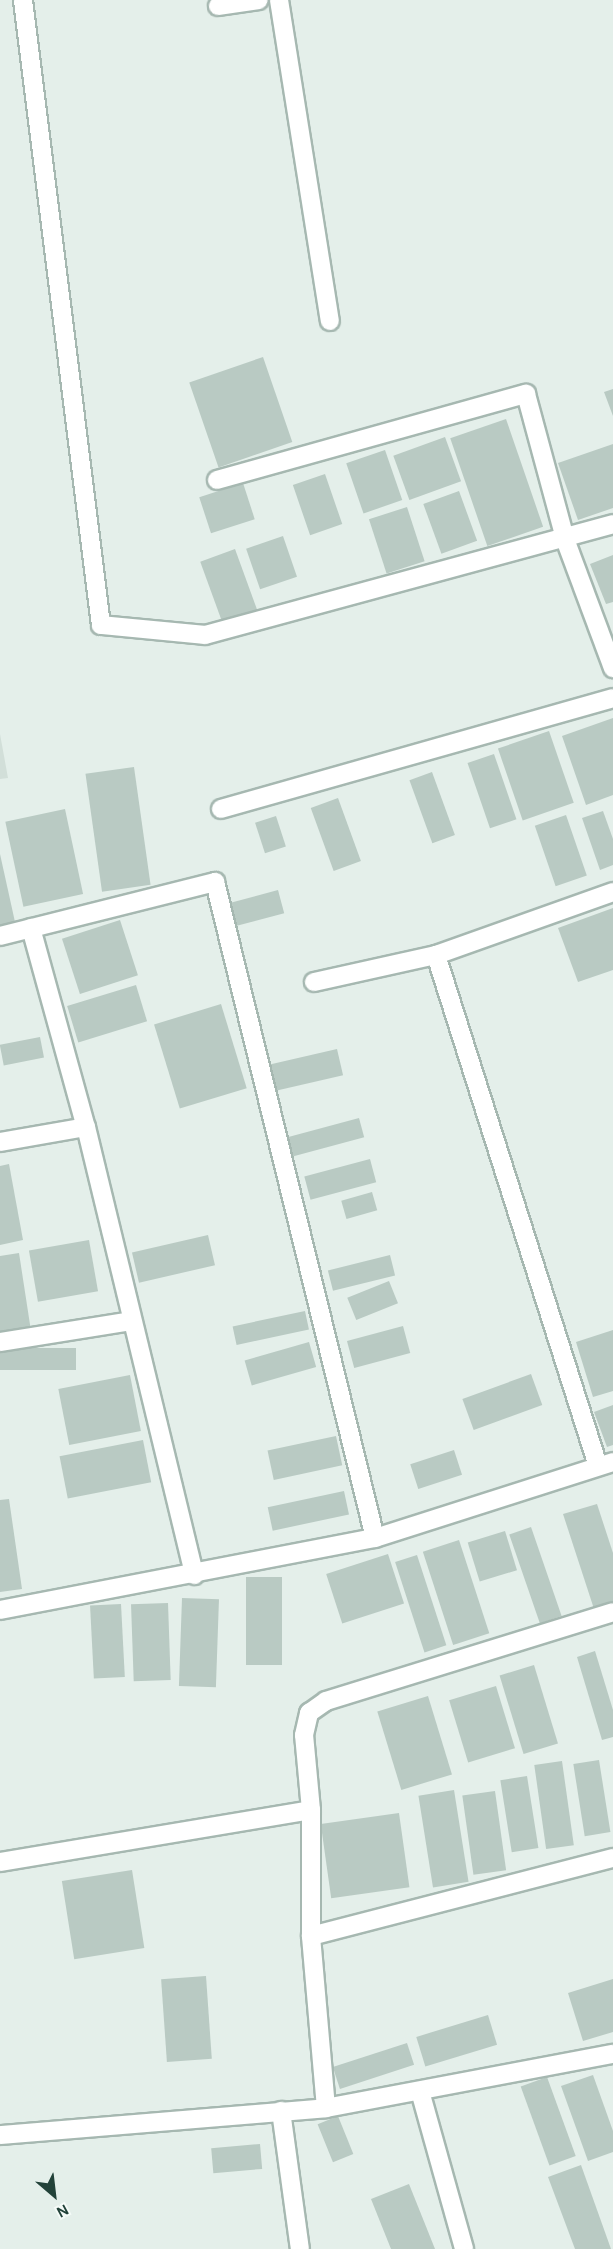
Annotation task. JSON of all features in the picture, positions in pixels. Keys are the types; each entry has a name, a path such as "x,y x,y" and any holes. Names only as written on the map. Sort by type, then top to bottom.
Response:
{"street":[{"path":"22,0 101,625 205,635 565,539 613,524"},
{"path":"218,6 259,0"},
{"path":"279,0 330,321"},
{"path":"217,480 526,394 565,539 613,668"},
{"path":"221,809 613,698"},
{"path":"0,936 214,882 375,1538"},
{"path":"314,982 436,955 613,892"},
{"path":"31,928 86,1127 194,1575"},
{"path":"0,1610 194,1575 375,1538 605,1464 436,955"},
{"path":"0,1142 86,1127"},
{"path":"0,1342 131,1321"},
{"path":"326,2108 311,1936 311,1810 304,1735 309,1713 326,1701 613,1612"},
{"path":"0,1862 311,1810"},
{"path":"311,1936 571,1872 613,1858"},
{"path":"0,2135 326,2108 613,2054"},
{"path":"420,2091 464,2249"},
{"path":"281,2111 300,2249"}],"shaded area":[{"path":"0,734 8,778 0,779"}],"building":[{"path":"263,357 292,442 219,467 189,382"},
{"path":"613,389 613,416 604,392"},
{"path":"506,419 543,527 487,546 450,438"},
{"path":"445,437 461,481 409,500 393,456"},
{"path":"613,444 613,508 578,520 558,463"},
{"path":"385,450 402,500 363,513 346,463"},
{"path":"325,474 342,524 310,535 293,485"},
{"path":"243,483 255,519 211,533 199,497"},
{"path":"459,491 477,541 441,554 423,504"},
{"path":"407,507 425,561 387,574 369,519"},
{"path":"283,536 297,577 260,589 246,549"},
{"path":"235,549 258,611 223,624 200,562"},
{"path":"613,555 613,602 606,604 590,564"},
{"path":"613,718 613,795 586,805 562,736"},
{"path":"549,731 574,803 523,820 498,749"},
{"path":"494,754 516,819 490,828 468,763"},
{"path":"134,767 151,885 102,892 85,774"},
{"path":"432,772 455,835 432,843 409,780"},
{"path":"338,798 361,861 334,871 311,808"},
{"path":"65,809 83,894 23,907 5,822"},
{"path":"603,811 613,839 613,865 600,870 582,818"},
{"path":"566,815 587,876 556,886 535,826"},
{"path":"276,816 286,846 265,853 255,823"},
{"path":"0,854 15,922 0,925"},
{"path":"278,890 284,913 237,926 231,903"},
{"path":"613,908 613,970 578,982 558,928"},
{"path":"120,920 138,975 80,994 62,939"},
{"path":"136,985 147,1021 78,1042 67,1006"},
{"path":"221,1004 247,1088 180,1109 154,1024"},
{"path":"40,1037 44,1058 4,1065 0,1045"},
{"path":"337,1049 343,1075 276,1091 270,1065"},
{"path":"359,1118 364,1137 292,1157 287,1137"},
{"path":"370,1159 376,1182 311,1200 304,1177"},
{"path":"9,1164 23,1240 0,1245 0,1166"},
{"path":"372,1192 377,1210 346,1219 341,1201"},
{"path":"208,1235 215,1265 139,1283 132,1253"},
{"path":"89,1240 98,1291 38,1302 29,1251"},
{"path":"19,1253 31,1331 0,1336 0,1256"},
{"path":"390,1255 395,1275 333,1291 328,1270"},
{"path":"389,1281 398,1303 356,1320 347,1298"},
{"path":"305,1311 309,1330 237,1345 233,1326"},
{"path":"403,1326 410,1353 354,1368 347,1341"},
{"path":"613,1330 613,1391 593,1397 576,1342"},
{"path":"309,1342 316,1367 252,1385 245,1360"},
{"path":"0,1348 76,1348 76,1370 0,1370"},
{"path":"531,1374 542,1405 474,1430 462,1399"},
{"path":"130,1375 141,1431 69,1445 58,1389"},
{"path":"613,1405 613,1445 607,1447 594,1412"},
{"path":"336,1436 342,1465 274,1480 268,1451"},
{"path":"143,1440 151,1482 68,1498 60,1456"},
{"path":"454,1450 462,1475 418,1489 410,1464"},
{"path":"344,1491 349,1514 273,1531 268,1507"},
{"path":"9,1499 22,1589 0,1592 0,1500"},
{"path":"597,1504 613,1553 613,1607 595,1612 563,1514"},
{"path":"531,1527 562,1616 540,1623 509,1534"},
{"path":"505,1531 517,1570 480,1582 468,1542"},
{"path":"459,1540 489,1633 453,1645 423,1552"},
{"path":"388,1554 404,1603 342,1624 326,1574"},
{"path":"417,1555 446,1645 424,1652 395,1562"},
{"path":"246,1577 282,1577 282,1665 246,1665"},
{"path":"182,1598 219,1599 216,1687 179,1686"},
{"path":"168,1603 171,1680 134,1681 131,1604"},
{"path":"121,1604 125,1677 94,1679 90,1606"},
{"path":"595,1651 613,1710 613,1737 602,1740 577,1657"},
{"path":"534,1665 558,1743 524,1754 500,1676"},
{"path":"496,1686 515,1748 468,1762 449,1700"},
{"path":"428,1696 452,1774 401,1790 377,1711"},
{"path":"599,1760 610,1832 585,1836 573,1764"},
{"path":"562,1761 574,1845 546,1849 534,1765"},
{"path":"527,1776 538,1848 512,1852 500,1780"},
{"path":"454,1790 469,1882 433,1887 418,1796"},
{"path":"495,1791 506,1870 473,1875 462,1796"},
{"path":"399,1813 409,1887 331,1898 321,1824"},
{"path":"132,1870 144,1948 74,1959 62,1881"},
{"path":"206,1976 212,2059 167,2062 161,1979"},
{"path":"613,1979 613,2032 583,2041 568,1993"},
{"path":"488,2015 497,2045 425,2067 416,2037"},
{"path":"407,2043 414,2065 340,2089 333,2067"},
{"path":"593,2075 613,2131 613,2152 588,2161 561,2086"},
{"path":"547,2077 576,2156 549,2166 521,2087"},
{"path":"338,2116 353,2154 333,2162 318,2124"},
{"path":"260,2144 262,2169 213,2173 211,2148"},
{"path":"581,2165 611,2249 575,2249 548,2177"},
{"path":"409,2184 435,2249 391,2249 371,2199"}]}
